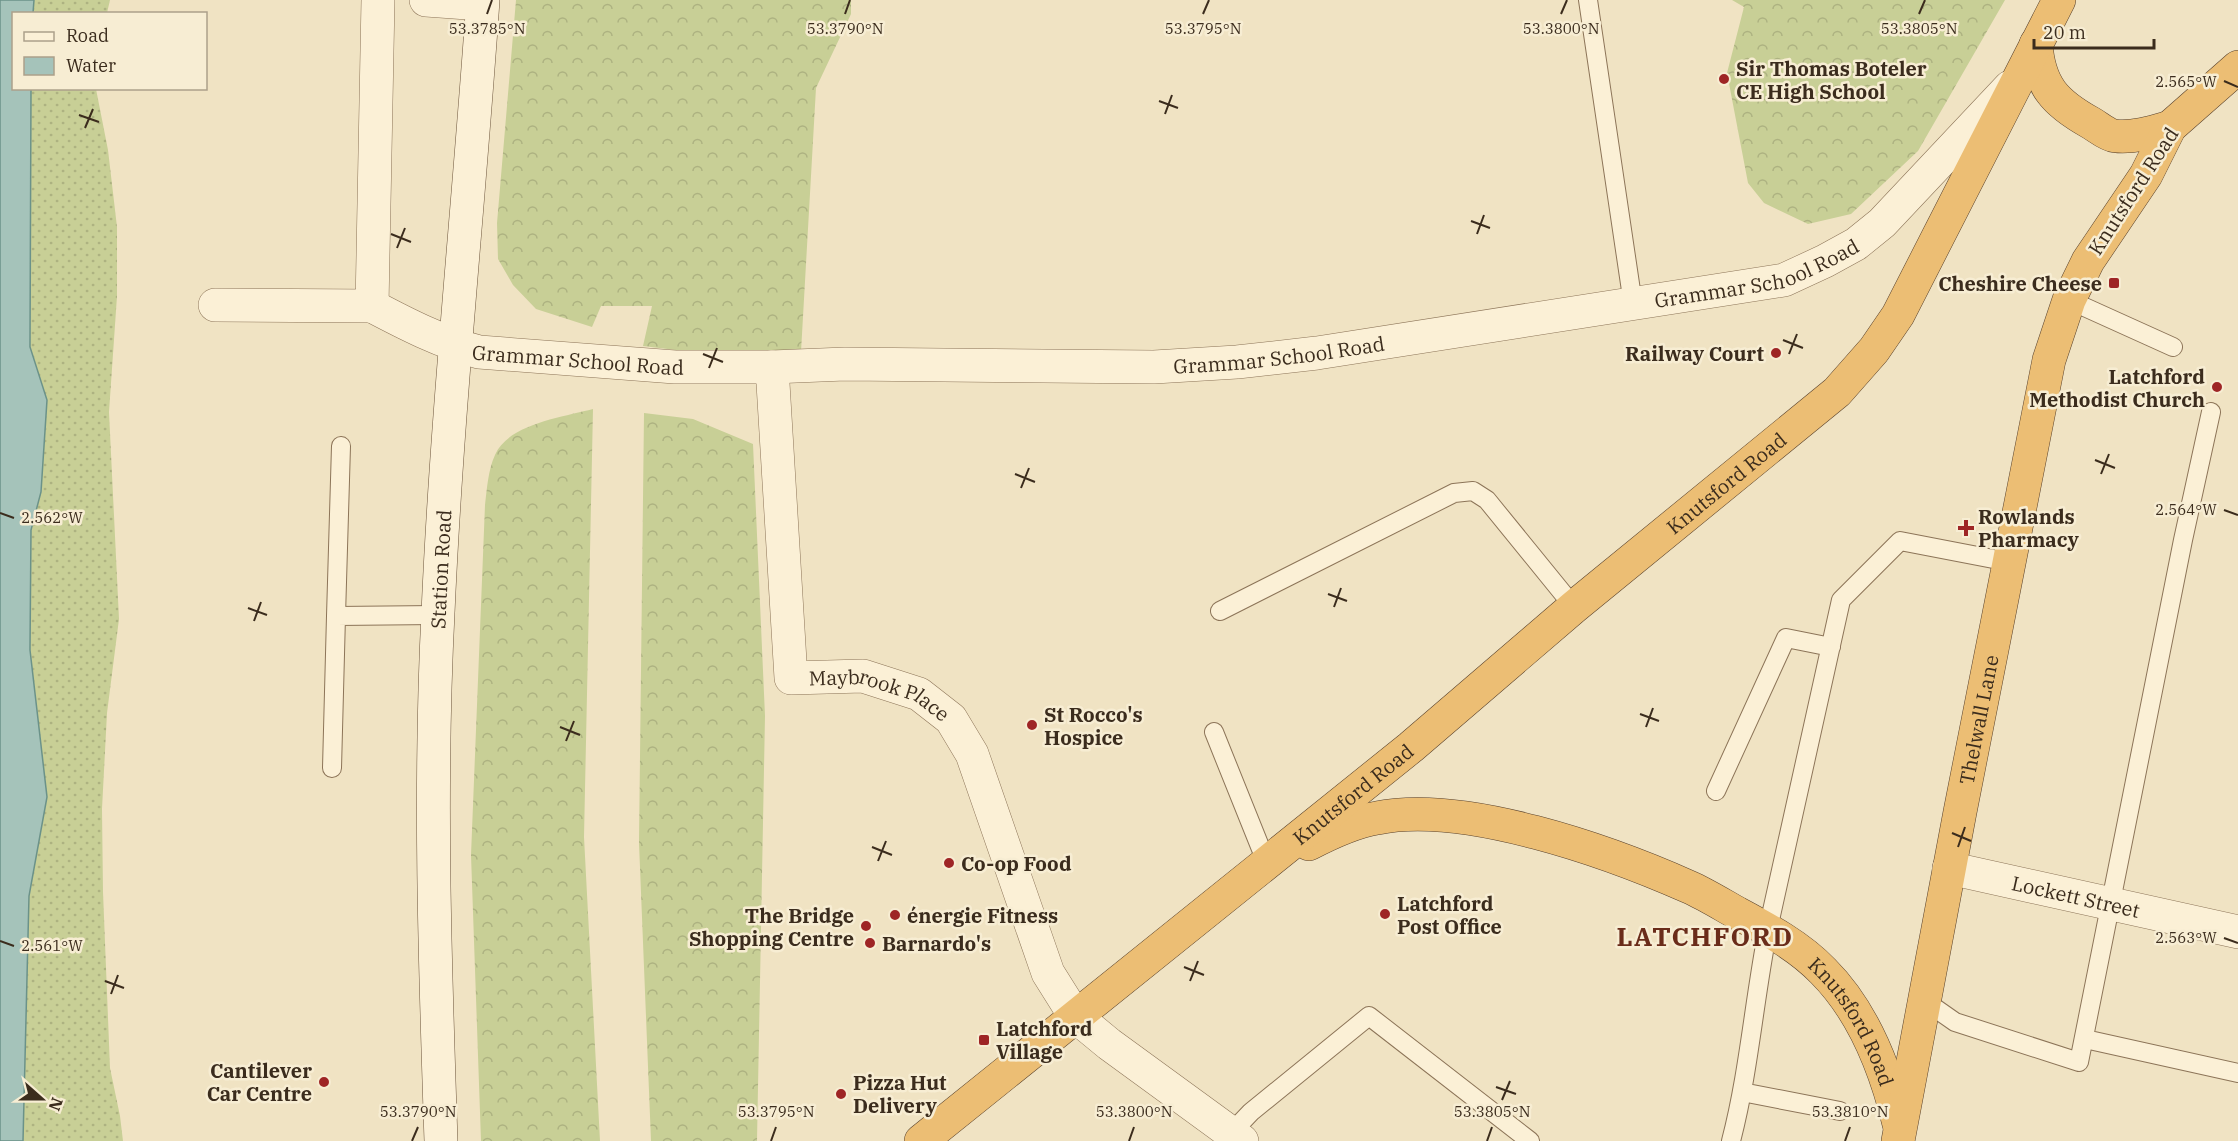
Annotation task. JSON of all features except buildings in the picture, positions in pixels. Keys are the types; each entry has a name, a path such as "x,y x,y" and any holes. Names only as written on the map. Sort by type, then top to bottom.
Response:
{"highway":[{"name":"Knutsford Road","path":"921,1141 1411,747 1574,607 1837,392 1874,350 1898,315 2059,0"},
{"path":"2036,44 2037,66 2045,84 2062,105 2086,121 2113,136 2139,136 2170,127"},
{"name":"Knutsford Road","path":"2069,300 2088,261 2146,175 2170,127 2237,68"},
{"name":"Thelwall Lane","path":"1900,1136 1949,868 2049,360 2069,300"},
{"name":"Knutsford Road","path":"1267,864 1335,831 1377,818 1420,814 1478,819 1547,836 1619,859 1689,887 1797,948 1824,971 1850,1004 1880,1062 1893,1097 1900,1136"}],"street":[{"path":"215,305 372,306 378,0"},
{"path":"426,0 482,2"},
{"name":"Station Road","path":"441,1141 434,854 437,615 482,2"},
{"name":"Grammar School Road","path":"372,306 455,346 479,352 675,367 845,364 1154,367 1237,362 1317,353 1784,279 1826,261 1856,244 1897,208 2019,76"},
{"name":"Maybrook Place","path":"772,367 791,678 862,676 919,694 951,719 972,754 1048,973 1075,1016"},
{"name":"Lockett Street","path":"1949,868 2238,933"},
{"path":"1075,1016 1236,1137"}],"lane":[{"path":"1588,0 1633,304"},
{"path":"2069,300 2173,347"},
{"path":"1925,1001 1955,1022 2079,1062 2178,564 2211,412"},
{"path":"332,768 341,446"},
{"path":"1220,611 1454,493 1473,491 1487,500 1574,607"},
{"path":"1731,1141 1742,1092 1768,930 1840,600 1900,542 2009,562"},
{"path":"336,616 437,615"},
{"path":"1716,791 1786,638 1831,647"},
{"path":"1214,732 1267,864"},
{"path":"1236,1137 1251,1112 1368,1016 1530,1141"},
{"path":"2085,1039 2238,1073"},
{"path":"1742,1092 1840,1111"}],"green space":[{"path":"34,0 110,0 107,12 33,12"},
{"path":"516,0 851,0 851,14 816,88 801,352 700,353 643,346 652,306 601,306 592,327 536,309 513,285 498,259 497,223"},
{"path":"1732,0 2005,0 1918,151 1851,214 1808,224 1764,203 1748,183 1727,73 1744,7"},
{"path":"31,90 96,90 108,150 117,227 117,296 109,412 119,619 107,713 102,809 110,1068 123,1141 23,1141 29,896 47,797 30,650 31,530 41,492 47,400 30,347"},
{"path":"593,409 584,837 600,1141 481,1141 471,855 485,505 488,480 495,455 502,444 512,436 538,423"},
{"path":"644,413 693,419 753,444 765,716 757,1141 651,1141 639,843"}],"water":[{"path":"0,0 34,0 33,12 12,12 12,90 31,90 30,347 47,400 41,492 31,530 30,650 47,797 29,896 23,1141 0,1141"}],"place":[{"name":"Sir Thomas Boteler CE High School","path":"1724,79"},
{"name":"Cheshire Cheese","path":"2114,283"},
{"name":"Railway Court","path":"1776,353"},
{"name":"Latchford Methodist Church","path":"2217,387"},
{"name":"Rowlands Pharmacy","path":"1966,528"},
{"name":"St Rocco's Hospice","path":"1032,725"},
{"name":"Co-op Food","path":"949,863"},
{"name":"Latchford Post Office","path":"1385,914"},
{"name":"énergie Fitness","path":"895,915"},
{"name":"The Bridge Shopping Centre","path":"866,926"},
{"name":"Barnardo's","path":"870,943"},
{"name":"Latchford Village","path":"984,1040"},
{"name":"Cantilever Car Centre","path":"324,1082"},
{"name":"Pizza Hut Delivery","path":"841,1094"}],"district":[{"name":"LATCHFORD","path":"1705,936"}]}
